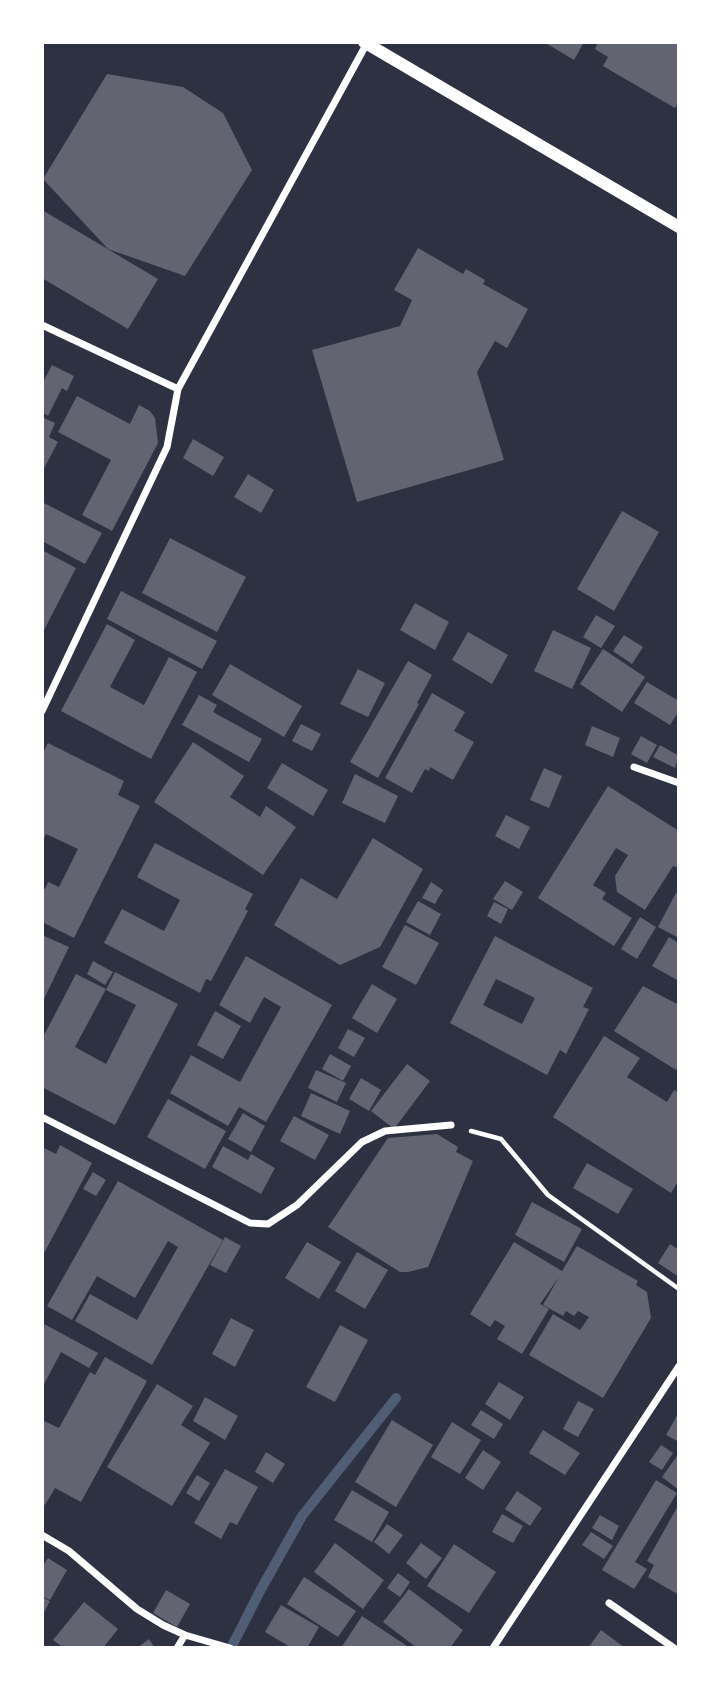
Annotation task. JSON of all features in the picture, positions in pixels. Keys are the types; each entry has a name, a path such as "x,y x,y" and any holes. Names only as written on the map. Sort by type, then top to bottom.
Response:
{"street":[{"path":"42,711 167,447 178,389 366,42 679,227"},
{"path":"42,325 178,389"},
{"path":"635,767 679,783"},
{"path":"42,1117 250,1223 268,1224 297,1205 362,1142 385,1131 451,1125"},
{"path":"493,1648 679,1366"},
{"path":"42,1535 78,1558 137,1609 185,1635 230,1648"},
{"path":"609,1603 674,1648"},
{"path":"177,1648 185,1635"}],"path":[{"path":"451,1125 501,1139 548,1195 679,1289"}],"building":[{"path":"544,42 584,42 574,60"},
{"path":"598,42 679,42 679,101 675,108 603,66 608,57 595,49"},
{"path":"107,74 183,87 223,113 252,170 185,276 108,249 43,179"},
{"path":"42,210 158,279 128,329 42,278"},
{"path":"418,248 463,274 466,269 485,280 483,284 528,309 507,348 495,341 477,372 504,460 357,502 312,350 400,326 412,300 394,290"},
{"path":"52,365 74,376 67,391 62,388 48,416 42,412 42,384"},
{"path":"77,396 130,424 139,405 150,411 155,418 158,443 112,531 82,515 111,460 58,432"},
{"path":"42,417 55,423 49,437 58,442 42,472"},
{"path":"193,439 224,457 213,476 183,458"},
{"path":"248,474 274,490 261,513 234,497"},
{"path":"42,502 102,533 85,564 42,541"},
{"path":"622,511 659,532 614,611 577,589"},
{"path":"170,538 246,577 217,632 142,593"},
{"path":"42,550 76,568 42,634"},
{"path":"121,591 217,641 202,669 107,619"},
{"path":"415,603 449,622 435,650 400,630"},
{"path":"596,615 615,626 601,648 583,637"},
{"path":"107,624 135,640 110,687 144,705 169,657 197,672 151,759 61,711"},
{"path":"553,630 591,648 572,689 534,671"},
{"path":"468,632 508,655 492,684 452,660"},
{"path":"624,635 643,647 632,664 613,651"},
{"path":"603,649 645,677 622,712 580,684"},
{"path":"408,661 432,675 378,778 350,762"},
{"path":"230,664 302,706 284,737 212,695"},
{"path":"358,669 385,683 368,717 340,704"},
{"path":"647,682 679,701 679,711 670,725 634,703"},
{"path":"432,693 465,712 454,731 474,742 453,780 430,767 429,771 425,769 412,793 385,778"},
{"path":"199,695 217,705 213,712 262,739 249,762 182,725"},
{"path":"301,724 321,734 312,751 292,741"},
{"path":"592,726 620,738 613,757 585,745"},
{"path":"641,736 657,745 647,763 631,754"},
{"path":"193,742 244,776 230,797 260,817 266,806 296,827 263,875 154,802"},
{"path":"48,743 124,781 118,795 140,806 74,938 42,922 42,888 45,889 48,882 59,887 78,849 46,834 42,843 42,755"},
{"path":"660,745 679,756 675,768 653,757"},
{"path":"282,763 328,790 313,816 267,788"},
{"path":"544,768 562,776 549,808 530,800"},
{"path":"355,774 398,796 385,823 342,803"},
{"path":"608,786 679,831 679,868 673,866 645,910 617,892 615,876 628,855 616,848 593,885 606,893 602,899 632,918 614,946 538,898"},
{"path":"506,815 530,827 519,849 495,836"},
{"path":"373,838 423,869 380,947 340,965 274,925 301,878 337,899"},
{"path":"155,843 253,894 245,909 248,911 211,981 206,979 200,993 104,943 122,909 164,931 180,900 137,877"},
{"path":"505,881 523,892 512,910 493,899"},
{"path":"431,882 443,890 435,904 422,898"},
{"path":"676,893 679,895 679,938 658,927"},
{"path":"418,901 441,914 430,935 406,922"},
{"path":"494,902 508,909 501,924 487,916"},
{"path":"640,917 656,927 637,959 621,949"},
{"path":"405,925 439,943 416,985 382,967"},
{"path":"42,935 69,947 42,1003"},
{"path":"495,936 593,988 583,1007 589,1009 566,1054 560,1050 547,1075 450,1023","holes":["496,979 535,998 522,1024 483,1005"]},
{"path":"669,937 679,943 679,981 652,966"},
{"path":"246,956 332,1005 266,1122 239,1107 228,1126 170,1093 191,1055 240,1082 281,1007 264,997 250,1023 219,1005"},
{"path":"93,961 113,972 105,985 87,974"},
{"path":"115,972 178,1004 115,1125 42,1087 42,1039 76,974 106,989 75,1047 106,1064 136,1005 106,990"},
{"path":"372,984 397,999 377,1033 352,1018"},
{"path":"643,986 679,1005 679,1064 676,1070 614,1031"},
{"path":"215,1011 241,1026 223,1059 197,1045"},
{"path":"348,1029 365,1038 354,1057 338,1048"},
{"path":"604,1036 640,1058 627,1077 667,1102 674,1090 679,1093 679,1180 671,1193 553,1117"},
{"path":"330,1054 351,1066 343,1081 322,1069"},
{"path":"407,1064 430,1081 394,1129 371,1111"},
{"path":"316,1070 346,1083 337,1102 308,1088"},
{"path":"361,1078 381,1090 369,1111 349,1099"},
{"path":"311,1093 350,1111 340,1134 301,1116"},
{"path":"168,1099 226,1131 205,1169 147,1137"},
{"path":"243,1113 265,1126 251,1152 228,1139"},
{"path":"294,1116 329,1135 315,1160 280,1141"},
{"path":"437,1134 458,1147 456,1152 473,1161 428,1267 400,1272 328,1227 388,1138"},
{"path":"60,1145 92,1163 42,1257 42,1147 56,1154"},
{"path":"223,1146 248,1160 251,1154 275,1168 261,1194 212,1167"},
{"path":"587,1163 633,1189 618,1214 573,1188"},
{"path":"93,1172 106,1180 96,1196 83,1189"},
{"path":"118,1181 223,1240 152,1365 75,1321 90,1294 137,1320 178,1247 168,1241 135,1298 97,1276 72,1320 47,1306"},
{"path":"532,1202 582,1229 564,1262 515,1235"},
{"path":"225,1237 241,1246 226,1273 210,1265"},
{"path":"307,1242 341,1262 319,1299 285,1278"},
{"path":"514,1242 562,1271 577,1246 638,1281 636,1285 647,1292 651,1318 603,1398 529,1355 553,1314 580,1330 589,1317 578,1311 574,1316 566,1311 563,1316 543,1305 559,1277 540,1304 549,1309 522,1354 497,1339 505,1326 495,1320 490,1327 470,1314"},
{"path":"670,1244 679,1250 679,1277 658,1263"},
{"path":"357,1252 388,1270 365,1309 335,1291"},
{"path":"231,1318 254,1330 235,1367 212,1354"},
{"path":"42,1323 98,1353 89,1368 61,1352 42,1388"},
{"path":"340,1325 368,1340 335,1402 306,1387"},
{"path":"105,1357 147,1381 81,1502 55,1488 45,1505 42,1503 42,1420 59,1428 90,1372 95,1375"},
{"path":"499,1382 524,1397 510,1420 485,1404"},
{"path":"157,1384 193,1406 181,1425 210,1443 172,1506 107,1467"},
{"path":"205,1397 238,1416 225,1440 193,1421"},
{"path":"578,1401 594,1409 578,1437 563,1429"},
{"path":"481,1410 503,1424 494,1439 471,1425"},
{"path":"679,1412 679,1442 666,1435"},
{"path":"392,1420 433,1445 396,1507 355,1482"},
{"path":"452,1422 481,1440 460,1474 431,1457"},
{"path":"543,1430 580,1453 565,1475 529,1453"},
{"path":"661,1445 673,1453 662,1470 649,1462"},
{"path":"483,1450 501,1462 483,1490 465,1478"},
{"path":"266,1452 285,1464 273,1483 255,1472"},
{"path":"679,1453 679,1490 662,1477"},
{"path":"225,1469 258,1487 237,1525 230,1522 221,1539 194,1523"},
{"path":"197,1475 210,1483 199,1501 186,1493"},
{"path":"656,1480 677,1493 635,1562 647,1569 634,1589 602,1570"},
{"path":"352,1490 389,1512 372,1542 334,1520"},
{"path":"517,1491 542,1508 530,1526 505,1509"},
{"path":"679,1504 679,1595 648,1577 654,1565 647,1561"},
{"path":"502,1514 523,1526 513,1543 492,1532"},
{"path":"600,1515 619,1526 612,1540 592,1528"},
{"path":"387,1524 403,1535 389,1554 374,1542"},
{"path":"591,1532 613,1546 604,1559 582,1545"},
{"path":"335,1543 384,1580 363,1609 314,1572"},
{"path":"421,1543 442,1558 426,1579 406,1563"},
{"path":"454,1544 496,1572 469,1613 427,1586"},
{"path":"48,1558 67,1570 50,1600 42,1596 42,1567"},
{"path":"398,1573 410,1582 400,1597 387,1588"},
{"path":"304,1577 356,1611 338,1637 287,1604"},
{"path":"409,1589 463,1630 450,1648 417,1648 383,1622"},
{"path":"166,1590 190,1604 177,1627 153,1613"},
{"path":"42,1597 50,1601 42,1616"},
{"path":"84,1602 118,1629 103,1648 64,1648 53,1640"},
{"path":"281,1605 319,1627 307,1648 292,1648 265,1632"},
{"path":"362,1616 410,1648 341,1648"},
{"path":"601,1630 625,1648 588,1648"},
{"path":"149,1639 155,1648 137,1648"}],"waterway":[{"path":"231,1648 302,1516 396,1398"}]}
